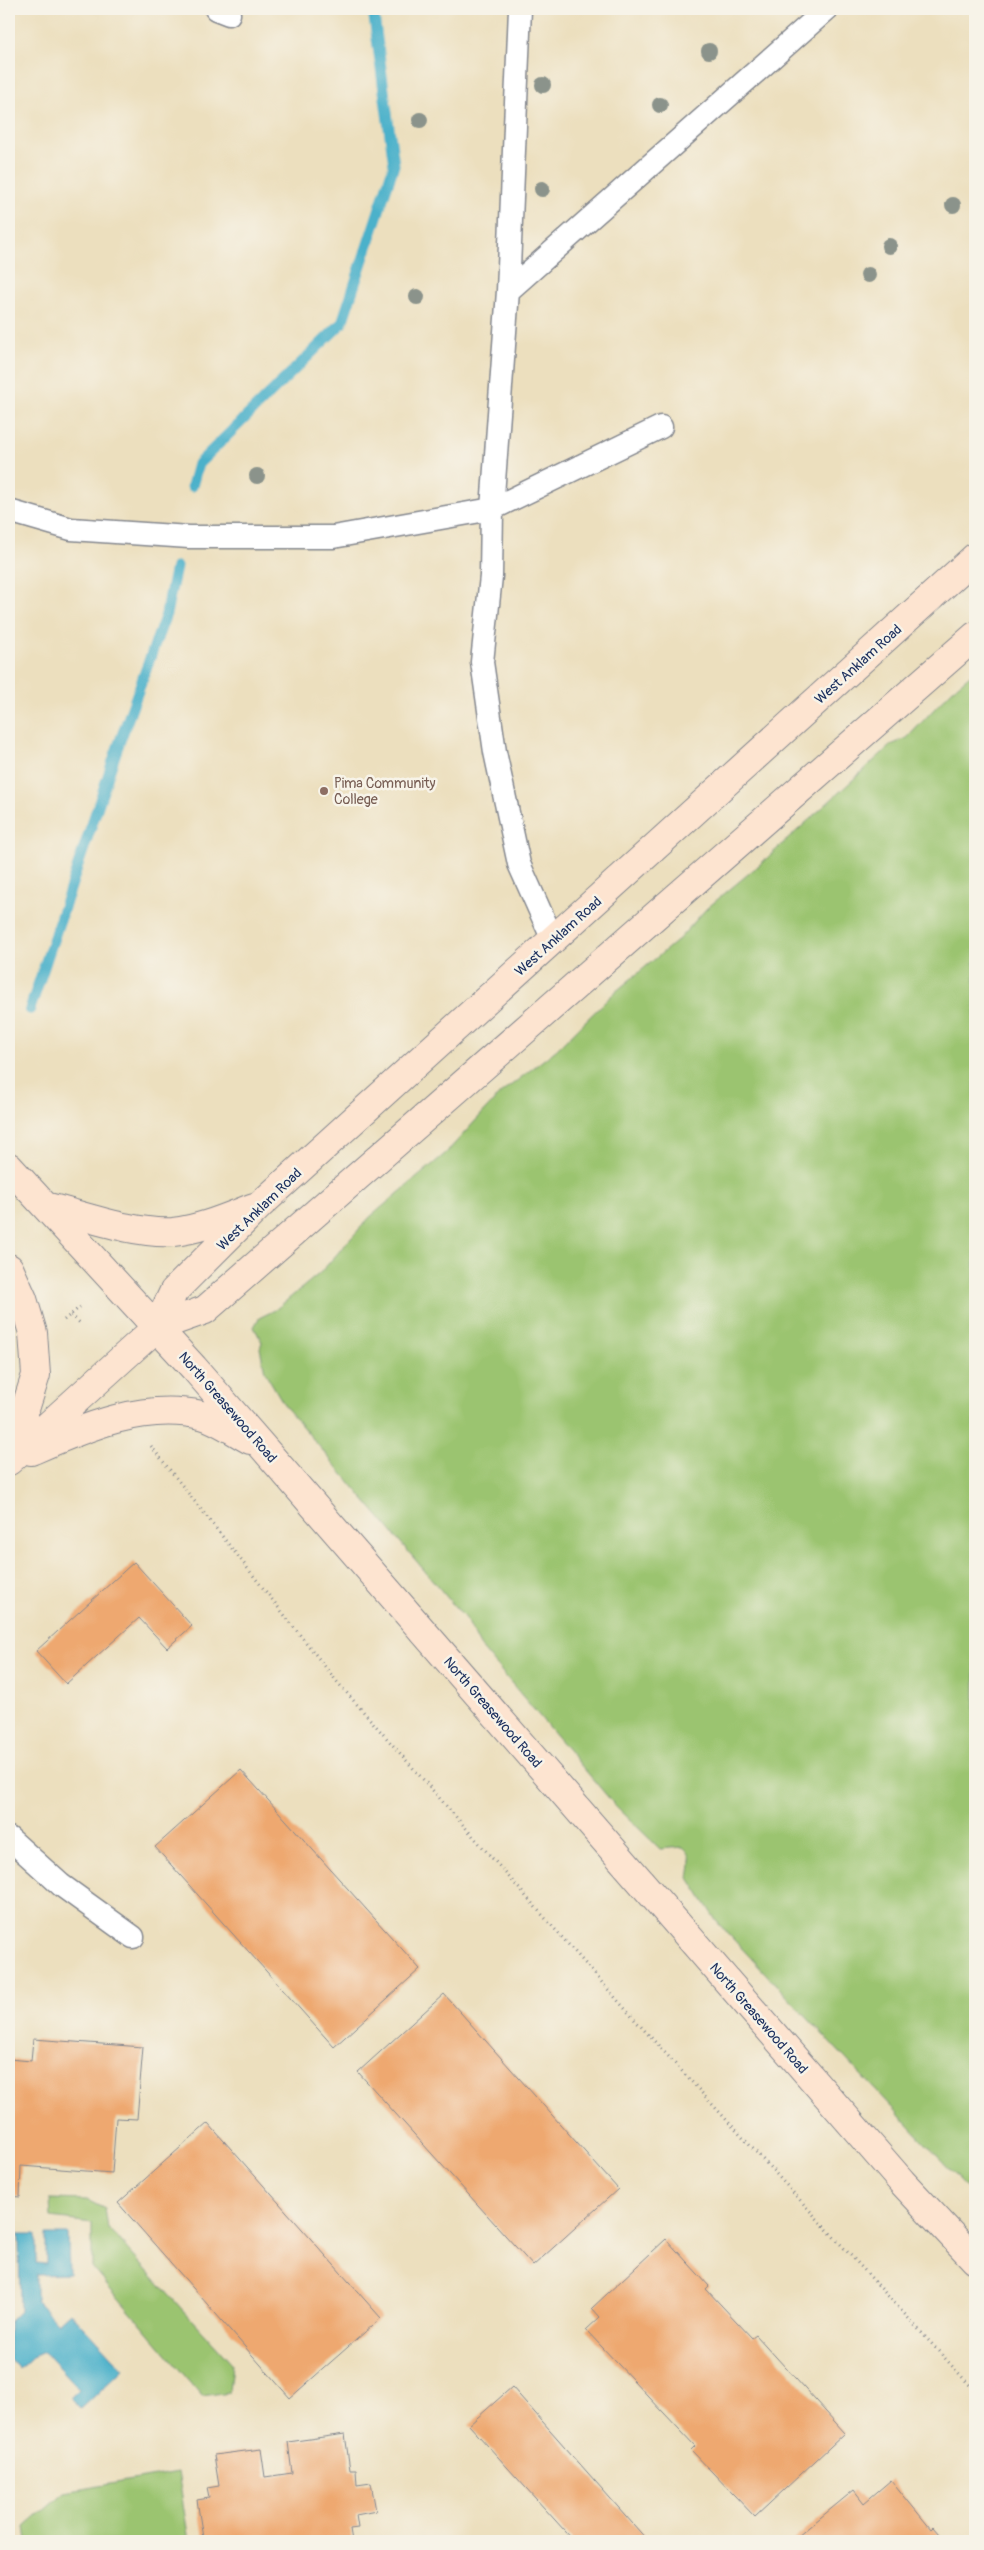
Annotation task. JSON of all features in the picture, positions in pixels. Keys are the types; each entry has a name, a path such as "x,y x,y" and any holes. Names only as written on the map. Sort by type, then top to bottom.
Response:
{"main road":[{"name":"West Anklam Road","path":"9,1461 157,1327 174,1291 260,1205 975,557"},
{"name":"West Anklam Road","path":"157,1327 206,1310 975,636"},
{"name":"North Greasewood Road","path":"9,1167 157,1327 902,2182 975,2260"},
{"path":"45,1206 148,1231 173,1232 203,1226 260,1205"},
{"path":"9,1268 23,1299 33,1333 36,1375 9,1461"},
{"path":"9,1461 87,1426 157,1410 203,1415 263,1447"}],"lane":[{"path":"520,9 508,291 492,508 491,576 482,662 495,752 519,864 553,940"},
{"path":"508,291 827,9"},
{"path":"9,511 70,529 189,537 333,537 492,508 661,427"},
{"path":"9,1838 61,1885 133,1937"}],"path":[{"path":"70,1315 82,1325"},
{"path":"147,1442 345,1690 635,2020 975,2391"}],"green space":[{"path":"975,671 975,2196 717,1922 689,1878 691,1861 686,1850 683,1847 660,1849 613,1803 480,1646 468,1622 285,1406 265,1372 260,1348 262,1342 254,1327 259,1318 275,1310 320,1273 370,1217 446,1153 500,1094 556,1050 614,993 679,939 706,909 765,860 891,745 907,738 952,690"},
{"path":"50,2199 87,2200 105,2209 108,2228 232,2364 229,2392 202,2396 92,2267 92,2223 51,2218"},
{"path":"178,2472 189,2541 27,2541 25,2527 65,2492"}],"water":[{"path":"19,2234 36,2234 36,2263 46,2264 46,2234 68,2234 69,2274 36,2275 36,2300 58,2323 70,2312 123,2369 81,2409 70,2398 79,2389 44,2352 32,2357 19,2369 9,2358 9,2322 20,2311"}],"building":[{"path":"134,1562 192,1626 167,1648 139,1618 66,1684 36,1651"},
{"path":"241,1770 420,1969 334,2047 155,1847"},
{"path":"444,1994 618,2189 533,2266 358,2072"},
{"path":"33,2039 143,2047 137,2119 116,2118 112,2173 21,2166 20,2197 9,2196 9,2059 31,2061"},
{"path":"208,2123 381,2318 290,2398 118,2203"},
{"path":"666,2239 709,2286 706,2289 752,2338 756,2335 845,2433 755,2517 691,2450 695,2446 586,2330 600,2317 592,2308"},
{"path":"512,2387 648,2541 574,2541 469,2425"},
{"path":"345,2434 350,2470 356,2470 357,2485 371,2483 376,2511 356,2515 358,2528 350,2529 352,2541 212,2541 212,2537 203,2538 197,2500 209,2498 207,2488 219,2486 214,2455 261,2449 265,2477 292,2473 288,2442"},
{"path":"891,2480 931,2529 933,2527 945,2541 792,2541 854,2490 864,2503"}],"waterway":[{"path":"192,486 198,464 342,323 394,165 373,9"},
{"path":"30,1009 116,752 166,614 176,567"}],"place":[{"name":"Pima Community College","path":"324,791"}]}
